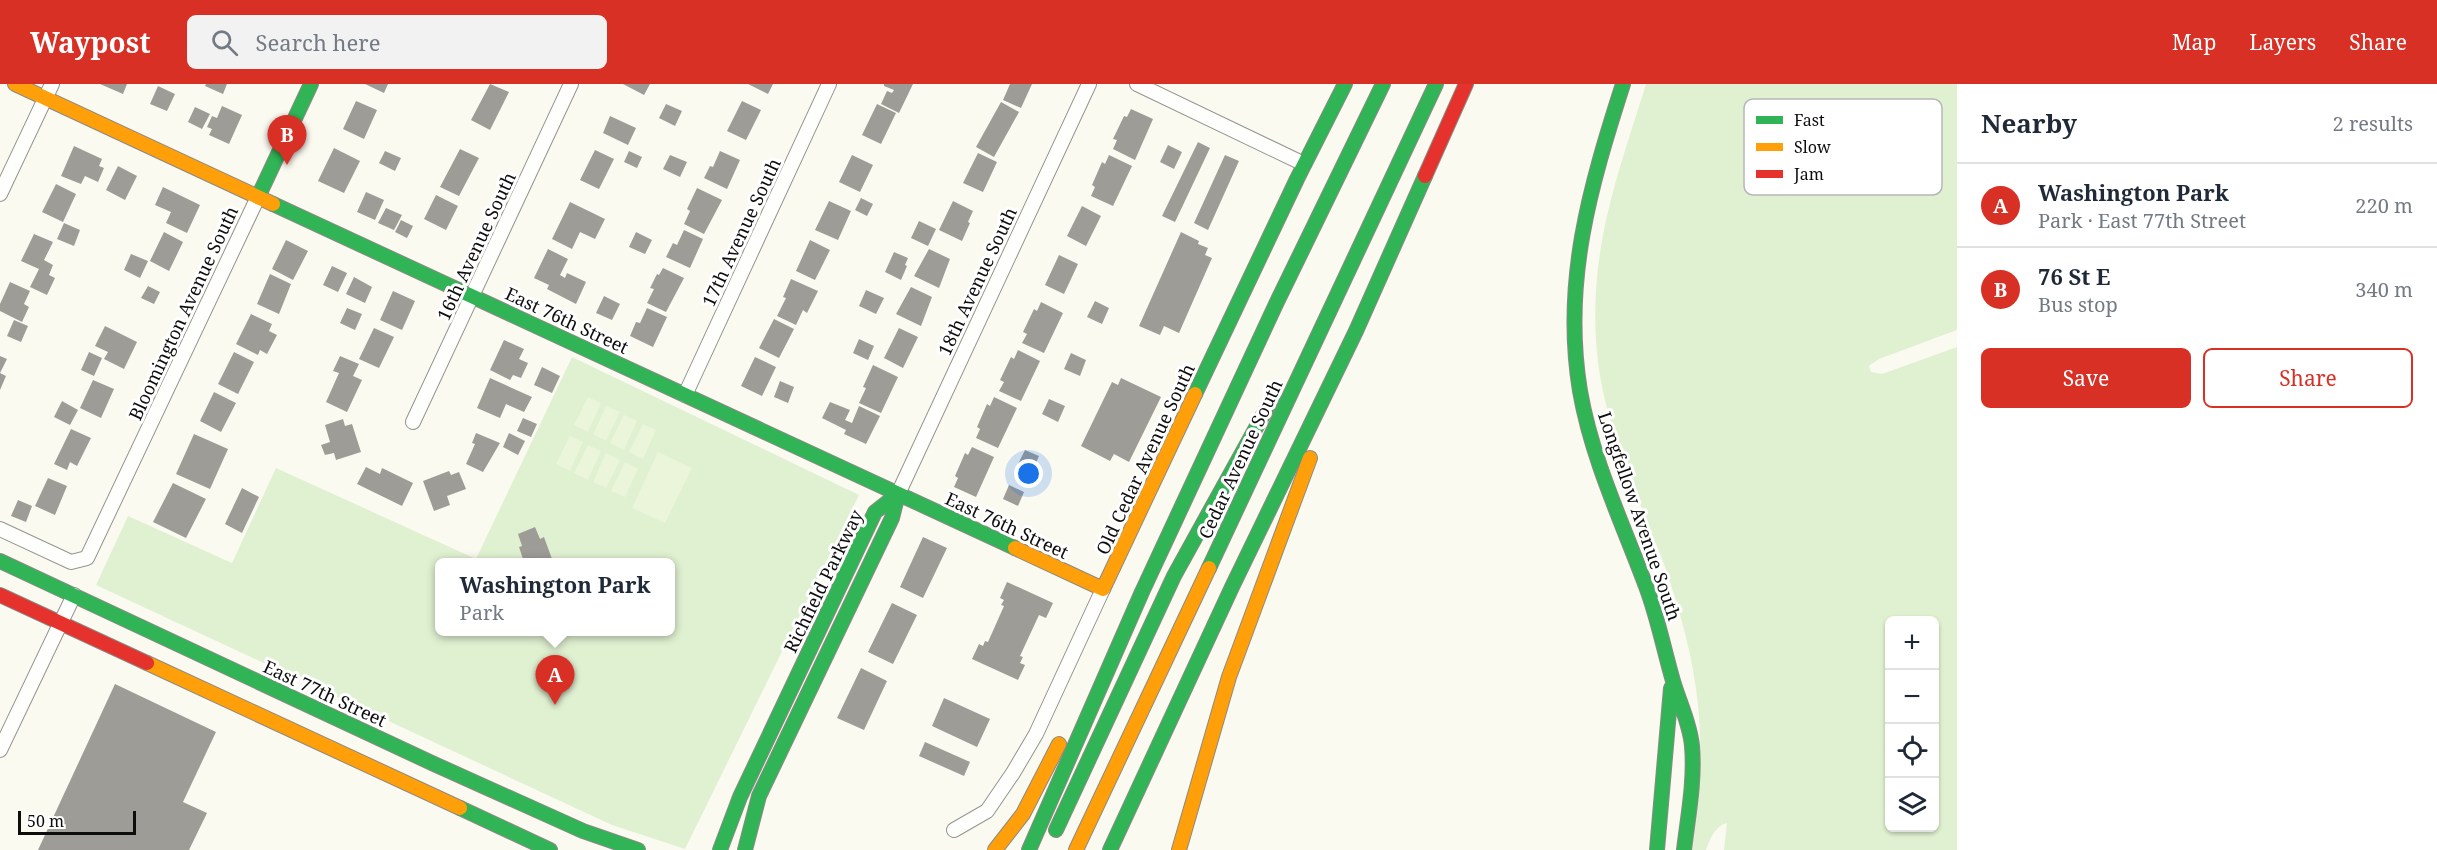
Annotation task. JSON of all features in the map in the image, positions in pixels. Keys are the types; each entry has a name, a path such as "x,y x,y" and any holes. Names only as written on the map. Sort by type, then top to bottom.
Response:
{"main road":[{"name":"East 76th Street","path":"15,84 1103,589"},
{"name":"Bloomington Avenue South","path":"258,197 311,84"},
{"name":"Old Cedar Avenue South","path":"1103,589 1304,164 1345,84"},
{"path":"1029,850 1142,592 1276,304 1383,84"},
{"name":"Cedar Avenue South","path":"1076,850 1436,84"},
{"path":"1110,850 1232,587 1356,331 1466,84"},
{"name":"Longfellow Avenue South","path":"1623,84 1594,176 1581,228 1573,291 1576,361 1586,418 1595,450 1657,616 1692,745 1684,850"},
{"path":"1051,840 1174,576 1371,222"},
{"path":"1179,850 1229,677 1356,331"},
{"name":"Richfield Parkway","path":"720,850 740,797 875,512 898,494"},
{"name":"Richfield Parkway","path":"745,850 759,796 892,518 898,494"},
{"name":"East 77th Street","path":"0,561 434,764 584,831 638,850"},
{"path":"995,850 1023,814 1122,620 1142,592"},
{"path":"0,595 550,850"},
{"name":"Longfellow Avenue South","path":"1657,850 1672,677"}],"street":[{"path":"0,194 52,84"},
{"name":"16th Avenue South","path":"413,422 571,84"},
{"name":"17th Avenue South","path":"685,395 829,84"},
{"name":"18th Avenue South","path":"898,494 1089,84"},
{"path":"1137,84 1304,164"},
{"name":"Bloomington Avenue South","path":"0,529 71,562 87,558 258,197"},
{"name":"Old Cedar Avenue South","path":"954,831 987,811 1013,773 1036,734 1103,589"},
{"path":"0,750 74,595"}],"green space":[{"path":"1646,84 1957,84 1957,330 1879,359 1869,366 1871,372 1882,374 1957,347 1957,850 1724,850 1727,823 1716,830 1706,850 1692,850 1700,751 1694,675 1674,593 1613,429 1598,362 1595,306 1597,273 1609,209"},
{"path":"572,357 859,495 685,849 612,825 96,585 128,516 232,563 276,468 474,558 435,558 435,636 675,636 675,558 476,558"},
{"path":"588,397 601,403 588,432 574,425"},
{"path":"606,406 620,412 606,441 593,434"},
{"path":"624,415 637,421 624,450 610,443"},
{"path":"643,424 656,430 643,459 629,452"},
{"path":"570,436 583,442 570,471 556,464"},
{"path":"588,445 601,451 588,480 574,473"},
{"path":"658,452 692,468 665,523 632,508"},
{"path":"606,453 620,460 606,488 593,482"},
{"path":"625,462 638,469 625,497 611,491"}],"building":[{"path":"100,84 127,84 123,94"},
{"path":"206,84 227,84 223,94 205,86"},
{"path":"365,84 388,84 384,93"},
{"path":"490,84 509,92 490,130 471,120"},
{"path":"623,84 650,84 644,95"},
{"path":"748,84 773,84 768,94"},
{"path":"884,84 913,84 899,113 881,104 887,91 892,93 894,90"},
{"path":"1010,84 1032,84 1021,108 1003,100"},
{"path":"158,86 175,94 167,111 150,104"},
{"path":"356,101 377,110 364,139 343,129"},
{"path":"742,101 761,110 746,140 727,131"},
{"path":"1001,102 1019,112 994,157 976,147"},
{"path":"666,104 682,111 675,126 659,118"},
{"path":"877,104 896,113 881,144 862,135"},
{"path":"222,106 242,115 229,144 209,135 212,129 207,127 212,116 217,118"},
{"path":"195,107 210,114 202,129 188,122"},
{"path":"1131,109 1153,119 1135,160 1113,149 1117,140 1113,139 1124,116 1127,117"},
{"path":"610,116 636,128 628,145 603,133"},
{"path":"1198,142 1210,148 1175,222 1162,216"},
{"path":"1168,145 1182,152 1174,169 1160,162"},
{"path":"74,146 102,159 99,166 104,168 98,182 85,176 81,184 61,176"},
{"path":"334,148 360,161 344,193 318,181"},
{"path":"460,149 479,158 459,196 440,187"},
{"path":"595,150 614,159 599,189 580,180"},
{"path":"385,151 401,158 395,171 379,163"},
{"path":"629,151 642,157 637,168 624,162"},
{"path":"720,151 740,160 727,189 704,178 710,166 713,167"},
{"path":"978,153 997,162 983,192 963,183"},
{"path":"670,155 687,162 680,177 663,169"},
{"path":"852,155 873,165 860,192 839,182"},
{"path":"1109,155 1132,166 1113,206 1091,196 1095,187 1092,185 1102,162 1105,164"},
{"path":"1225,155 1239,161 1208,230 1194,223"},
{"path":"118,166 137,176 125,200 106,190"},
{"path":"56,184 76,194 63,222 42,212"},
{"path":"163,187 200,205 187,233 166,223 171,212 155,205"},
{"path":"697,188 722,200 704,234 684,224 690,211 687,209"},
{"path":"366,192 384,200 375,220 357,212"},
{"path":"436,195 458,206 446,230 424,219"},
{"path":"861,198 873,204 867,216 855,210"},
{"path":"829,201 851,211 838,240 815,230"},
{"path":"953,201 973,211 962,241 939,230"},
{"path":"570,202 605,219 595,239 580,232 572,249 552,239"},
{"path":"1082,206 1101,216 1086,246 1067,236"},
{"path":"386,208 402,215 394,230 378,223"},
{"path":"401,220 413,226 407,238 395,232"},
{"path":"919,221 936,229 928,246 911,238"},
{"path":"64,223 80,230 74,246 57,239"},
{"path":"684,230 703,239 690,268 666,257 673,243 677,245"},
{"path":"164,232 183,242 169,271 150,261"},
{"path":"636,232 652,240 645,254 629,247"},
{"path":"1181,232 1208,248 1205,255 1212,258 1179,333 1164,326 1160,335 1139,326"},
{"path":"34,234 53,242 44,260 53,265 49,275 55,278 47,295 30,287 39,269 21,261"},
{"path":"286,240 308,251 293,280 272,269"},
{"path":"810,240 830,250 815,280 796,271"},
{"path":"548,249 568,259 560,275 565,278 567,273 586,282 576,304 547,289 549,285 534,278"},
{"path":"929,249 950,259 939,288 914,276"},
{"path":"894,252 908,258 901,280 885,272"},
{"path":"131,254 148,261 140,278 124,270"},
{"path":"1059,255 1078,264 1064,294 1045,285"},
{"path":"332,266 347,273 338,292 323,285"},
{"path":"663,268 684,278 666,312 647,303 654,289 650,288"},
{"path":"270,274 291,284 279,314 257,304"},
{"path":"354,277 372,287 365,303 346,294"},
{"path":"791,279 818,291 807,313 803,310 796,325 777,316 786,298 783,297"},
{"path":"10,282 30,291 24,304 29,307 22,322 0,311 0,304"},
{"path":"148,286 160,292 154,304 141,298"},
{"path":"911,287 932,297 921,326 896,314"},
{"path":"866,290 884,298 876,314 859,306"},
{"path":"393,291 415,301 402,330 380,320"},
{"path":"604,296 620,304 612,320 596,313"},
{"path":"1095,301 1109,308 1102,324 1087,317"},
{"path":"1041,302 1063,313 1044,353 1022,343 1027,334 1023,332 1034,309 1037,311"},
{"path":"347,308 362,314 355,330 340,323"},
{"path":"647,308 667,317 653,347 630,336 636,322 640,323"},
{"path":"251,314 272,324 269,331 277,335 267,354 260,350 258,355 236,344"},
{"path":"774,319 794,329 779,358 759,348"},
{"path":"14,320 28,326 21,342 7,336"},
{"path":"105,326 137,342 124,369 104,359 108,352 95,346"},
{"path":"374,328 394,337 379,368 359,359"},
{"path":"899,328 918,337 903,368 884,358"},
{"path":"859,339 874,346 868,360 853,353"},
{"path":"504,340 524,349 519,359 528,363 521,378 513,375 510,380 490,370"},
{"path":"1018,350 1040,361 1021,401 999,391 1004,382 1000,380 1011,357 1014,359"},
{"path":"89,352 102,358 94,376 81,370"},
{"path":"234,352 254,362 238,394 218,384"},
{"path":"1071,353 1086,360 1080,376 1064,369"},
{"path":"0,356 7,359 0,373"},
{"path":"340,356 359,364 353,376 362,380 347,412 326,402 339,373 333,371"},
{"path":"755,357 776,367 762,396 741,386"},
{"path":"873,365 898,377 881,413 859,403"},
{"path":"542,367 560,376 552,393 534,385"},
{"path":"0,373 6,376 0,390"},
{"path":"490,378 532,397 524,412 506,404 500,418 477,408"},
{"path":"1121,378 1161,397 1129,462 1114,454 1110,461 1081,446 1112,382 1118,385"},
{"path":"93,380 114,389 101,418 80,408"},
{"path":"780,381 794,387 788,403 774,397"},
{"path":"214,392 236,403 221,432 200,421"},
{"path":"994,397 1017,408 998,448 976,438 980,429 977,427 987,404 990,406"},
{"path":"1049,399 1065,406 1058,422 1042,414"},
{"path":"62,401 78,410 70,425 54,417"},
{"path":"830,402 850,410 845,420 852,423 859,406 880,416 866,444 844,434 846,430 822,418"},
{"path":"523,418 537,424 531,437 517,431"},
{"path":"343,419 345,426 352,424 361,452 336,460 334,453 325,455 321,445 330,442 325,425"},
{"path":"71,429 91,438 77,466 70,462 67,470 54,464"},
{"path":"476,433 500,443 483,472 466,464 475,444 472,443"},
{"path":"509,433 525,441 518,455 503,447"},
{"path":"194,434 228,449 210,489 176,474"},
{"path":"972,447 994,457 976,497 954,487 958,478 955,476 965,453 968,455"},
{"path":"1025,450 1039,456 1033,470 1018,464"},
{"path":"366,467 380,474 382,468 413,483 402,506 357,484"},
{"path":"449,471 451,475 459,472 466,489 447,496 450,505 434,511 423,481"},
{"path":"48,478 67,486 55,515 35,506"},
{"path":"173,483 206,499 186,538 153,522"},
{"path":"1009,485 1024,492 1018,506 1003,499"},
{"path":"242,488 259,497 242,533 225,524"},
{"path":"18,500 32,506 26,522 11,516"},
{"path":"535,527 540,539 544,537 552,558 523,558 518,534"},
{"path":"923,537 947,548 923,598 900,587"},
{"path":"1007,582 1053,603 1046,618 1039,615 1020,656 1023,657 1020,663 1025,665 1018,680 972,659 979,644 983,646 985,641 988,642 1004,606 1001,605 1004,600 1000,598"},
{"path":"892,603 917,615 893,664 868,652"},
{"path":"861,668 887,681 864,730 837,718"},
{"path":"115,684 216,732 183,802 207,813 189,850 38,850"},
{"path":"944,698 990,719 977,747 932,726"},
{"path":"925,742 970,762 964,776 919,756"}],"traffic: fast":[{"path":"258,197 311,84"},
{"path":"1195,394 1297,179 1345,84"},
{"path":"1029,850 1142,592 1276,304 1383,84"},
{"path":"1209,568 1436,84"},
{"path":"1623,84 1600,160 1582,235 1574,312 1575,351 1580,391 1592,442 1651,600 1691,737 1692,785 1684,850"},
{"path":"1110,850 1232,587 1356,331 1425,176"},
{"path":"273,204 1015,548"},
{"path":"1056,830 1174,576 1273,397"},
{"path":"720,850 740,797 875,512 898,494"},
{"path":"745,850 759,796 892,518 898,494"},
{"path":"0,561 434,764 583,831 638,850"},
{"path":"1657,850 1671,688"},
{"path":"460,808 550,850"}],"traffic: slow":[{"path":"15,84 273,204"},
{"path":"1015,548 1103,589 1195,394"},
{"path":"1179,850 1229,677 1310,458"},
{"path":"1076,850 1209,568"},
{"path":"147,663 460,808"},
{"path":"995,850 1023,814 1059,744"}],"traffic: jam":[{"path":"1425,176 1466,84"},
{"path":"0,595 147,663"}],"place":[{"name":"76 St E","path":"287,165"},
{"name":"Washington Park","path":"555,705"}]}
